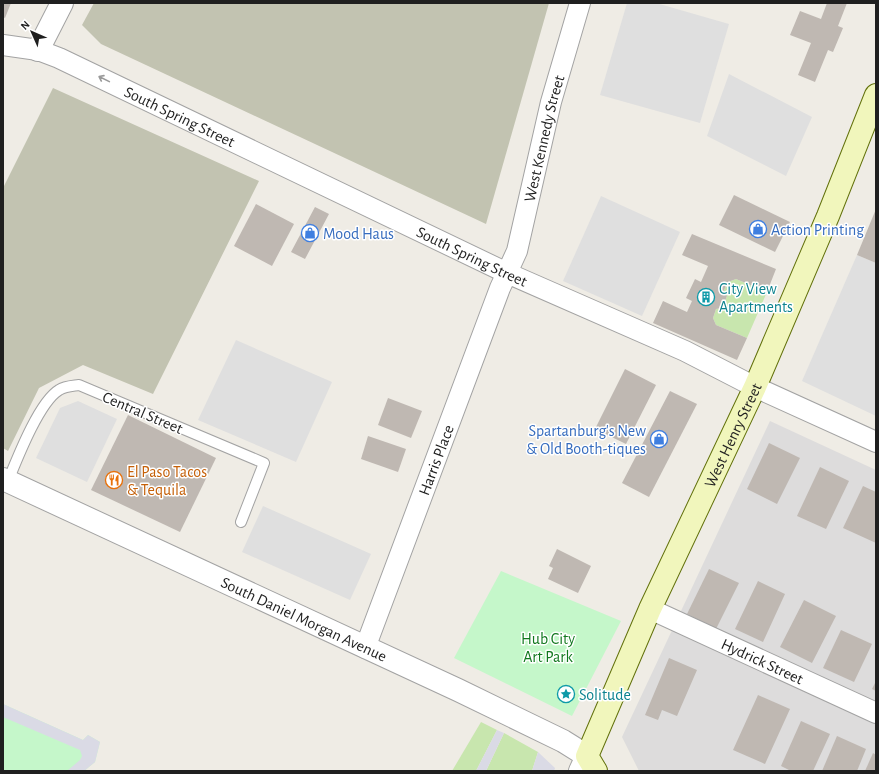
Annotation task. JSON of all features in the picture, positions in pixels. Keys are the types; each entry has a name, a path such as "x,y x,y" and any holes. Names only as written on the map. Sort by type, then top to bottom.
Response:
{"main road":[{"name":"West Henry Street","path":"588,766 650,609 755,386 828,216 876,95"}],"street":[{"path":"38,50 62,3"},
{"name":"West Kennedy Street","path":"507,273 517,252 551,102 580,3"},
{"name":"South Spring Street","path":"3,45 38,50 59,58 507,273 685,352 876,442"},
{"name":"Harris Place","path":"365,648 389,588 500,288 507,273"},
{"name":"South Daniel Morgan Avenue","path":"5,484 365,648 563,741 588,766"},
{"name":"Hydrick Street","path":"650,609 876,714"}],"lane":[{"name":"Central Street","path":"5,484 49,398 59,390 79,385 264,464 241,522"}],"shaded area":[{"path":"94,3 549,3 486,224 101,44 82,25"},
{"path":"627,3 656,3 729,24 700,123 600,95"},
{"path":"729,74 812,117 786,176 707,136"},
{"path":"53,88 259,181 153,394 83,365 39,388 8,451 3,448 3,188"},
{"path":"601,196 680,232 642,316 563,281"},
{"path":"857,255 876,263 876,416 802,381"},
{"path":"236,340 332,382 296,462 198,420"},
{"path":"78,401 117,419 87,482 36,458 60,408"},
{"path":"770,421 876,470 876,771 639,771 622,737"},
{"path":"263,506 371,554 350,600 242,552"},
{"path":"3,704 83,740 88,735 100,742 95,762 84,771 67,771 80,760 82,756 80,750 3,717"},
{"path":"497,730 504,733 486,771 476,771"},
{"path":"538,752 555,768 554,771 532,771"}],"green space":[{"path":"736,279 767,292 747,338 716,325 713,318 716,309 722,308 727,296 723,292 728,282"},
{"name":"Hub City Art Park","path":"501,571 621,621 572,716 454,658"},
{"path":"3,704 83,740 88,735 100,742 95,762 84,771 3,771"},
{"path":"481,722 497,730 476,771 452,771"},
{"path":"504,733 538,752 532,771 486,771"}],"building":[{"path":"3,3 11,3 5,18 3,17"},
{"path":"827,3 847,3 838,26 843,28 833,52 828,50 815,82 798,75 811,43 790,35 800,11 821,19"},
{"path":"734,195 790,222 775,252 719,225"},
{"path":"256,204 294,224 272,266 234,246"},
{"name":"Mood Haus","path":"315,207 329,214 305,259 291,252"},
{"path":"876,209 876,263 857,255"},
{"name":"City View Apartments","path":"692,234 776,269 767,292 736,279 728,282 723,292 727,296 722,308 716,309 713,318 716,325 747,338 737,360 653,323 663,301 687,312 692,301 686,298 695,279 701,282 708,266 682,255"},
{"path":"625,369 656,385 626,444 595,429"},
{"path":"670,391 697,404 649,497 622,483"},
{"path":"388,398 422,411 411,438 378,425"},
{"path":"128,415 216,458 180,532 91,490"},
{"path":"368,436 406,449 398,472 361,459"},
{"path":"769,443 800,458 777,504 747,489"},
{"path":"820,467 849,481 826,529 797,516"},
{"path":"863,486 876,492 876,543 843,528"},
{"path":"557,549 591,566 578,593 548,579 553,568 549,566"},
{"path":"709,569 739,583 716,629 687,614"},
{"path":"758,581 785,594 763,642 735,629"},
{"path":"804,600 836,616 812,663 780,647"},
{"path":"841,630 872,644 854,682 823,668"},
{"path":"669,658 697,670 677,716 662,710 658,720 645,715"},
{"path":"876,681 876,691 872,689"},
{"path":"758,695 790,709 765,764 733,750"},
{"path":"801,721 830,734 813,771 791,771 781,766"},
{"path":"837,736 866,749 857,771 822,771"},
{"path":"873,753 876,755 876,771 865,771"}],"place":[{"name":"Action Printing","path":"758,229"},
{"name":"Mood Haus","path":"310,233"},
{"name":"City View Apartments","path":"706,297"},
{"name":"Spartanburg's New & Old Booth-tiques","path":"659,439"},
{"name":"El Paso Tacos & Tequila","path":"114,480"},
{"name":"Solitude","path":"566,694"}]}
